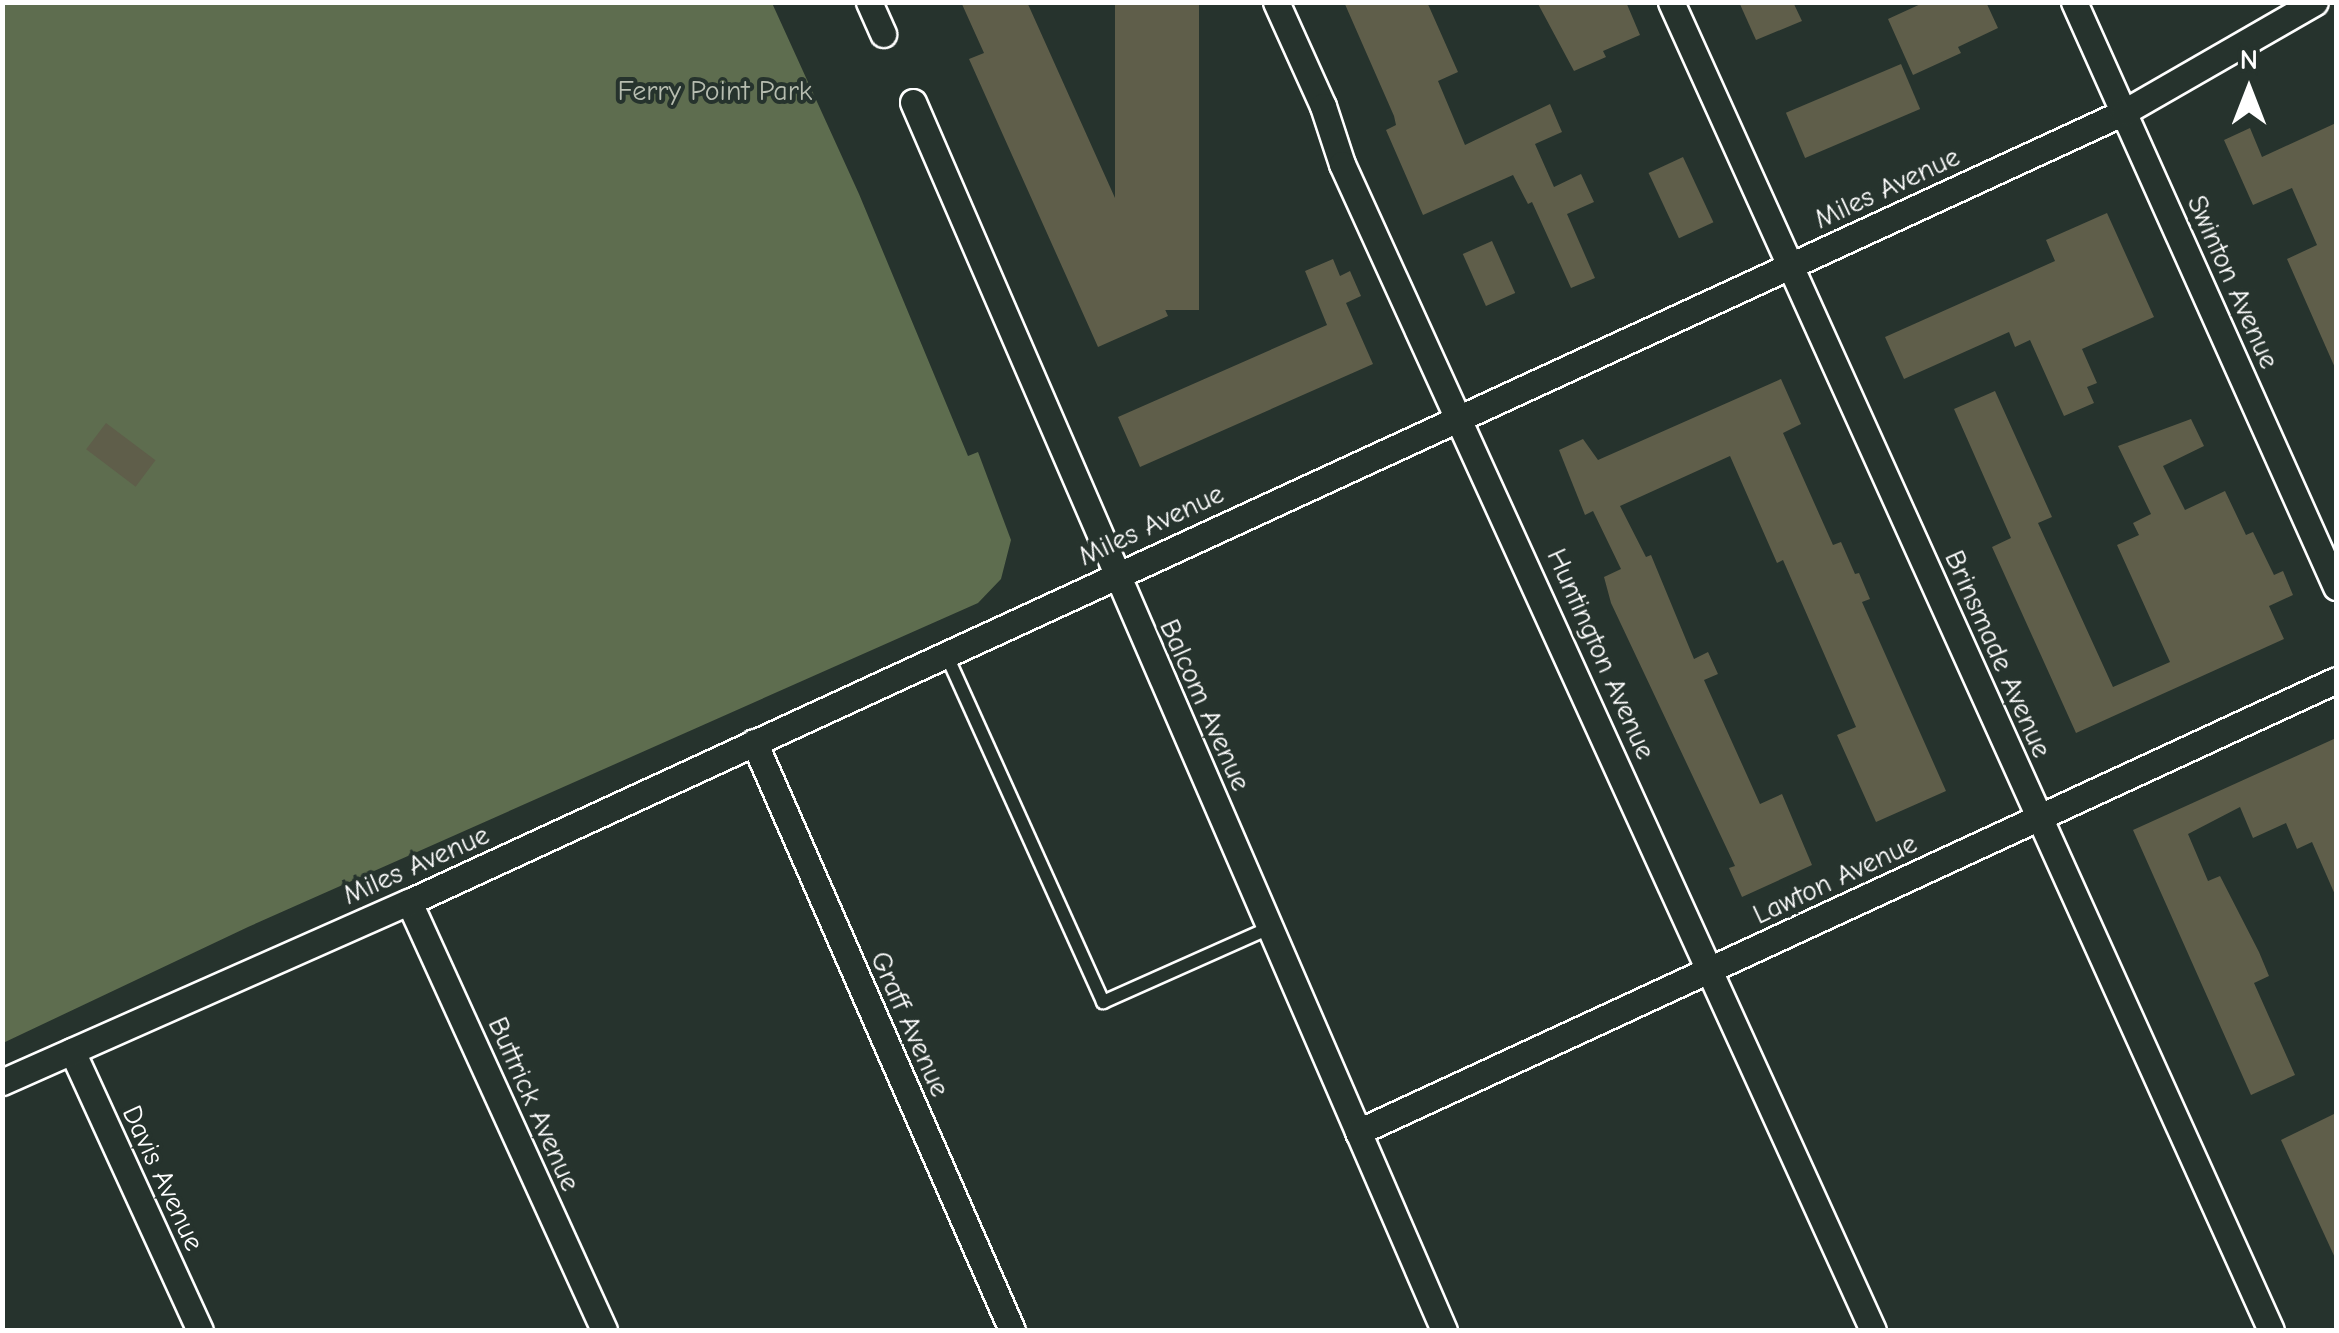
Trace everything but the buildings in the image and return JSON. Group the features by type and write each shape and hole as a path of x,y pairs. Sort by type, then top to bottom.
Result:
{"street":[{"path":"869,2 883,34"},
{"name":"Huntington Avenue","path":"1276,2 1323,106 1342,164 1873,1330"},
{"name":"Brinsmade Avenue","path":"1671,2 2271,1330"},
{"name":"Swinton Avenue","path":"2074,2 2336,587"},
{"name":"Miles Avenue","path":"2,1082 409,902 2124,112 2315,2"},
{"name":"Balcom Avenue","path":"913,102 1444,1330"},
{"name":"Lawton Avenue","path":"1358,1132 2336,680"},
{"name":"Graff Avenue","path":"754,742 1012,1330"},
{"name":"Buttrick Avenue","path":"409,902 604,1330"},
{"name":"Davis Avenue","path":"72,1051 200,1330"}],"lane":[{"path":"946,654 1102,1002 1269,928"}],"green space":[{"name":"Ferry Point Park","path":"2,3 772,3 859,194 968,456 978,452 1011,540 1001,579 978,603 248,927 3,1043"}]}
